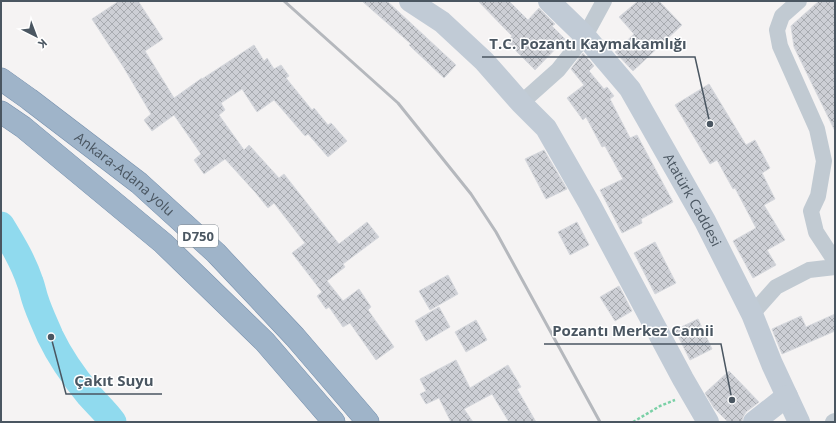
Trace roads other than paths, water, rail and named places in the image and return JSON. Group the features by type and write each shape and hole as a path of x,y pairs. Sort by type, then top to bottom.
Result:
{"highway":[{"name":"Ankara-Adana yolu","path":"1,79 139,183 216,252 295,336 368,422"},
{"name":"Ankara-Adana yolu","path":"1,112 23,127 163,243 264,342 334,422"}],"main road":[{"path":"410,1 442,22 484,61 521,103 546,128 589,203 683,379 708,422"},
{"name":"Atatürk Caddesi","path":"548,1 584,36 630,89 705,221 752,314 772,364 800,422"},
{"path":"754,422 787,396"}],"street":[{"path":"521,103 558,70 584,36 604,1"},
{"path":"799,1 782,16 777,30 780,46 817,129 824,161 818,196 810,211 816,232 835,261"},
{"path":"752,314 776,287 809,270 835,267"}],"waterway":[{"path":"1,225 24,267 40,313 58,352 83,388 113,422"}],"railway":[{"path":"284,1 398,103 471,194 496,232 600,422"}],"place":[{"name":"T.C. Pozantı Kaymakamlığı","path":"710,124"},
{"name":"Çakıt Suyu","path":"51,337"},
{"name":"Pozantı Merkez Camii","path":"732,400"}]}
